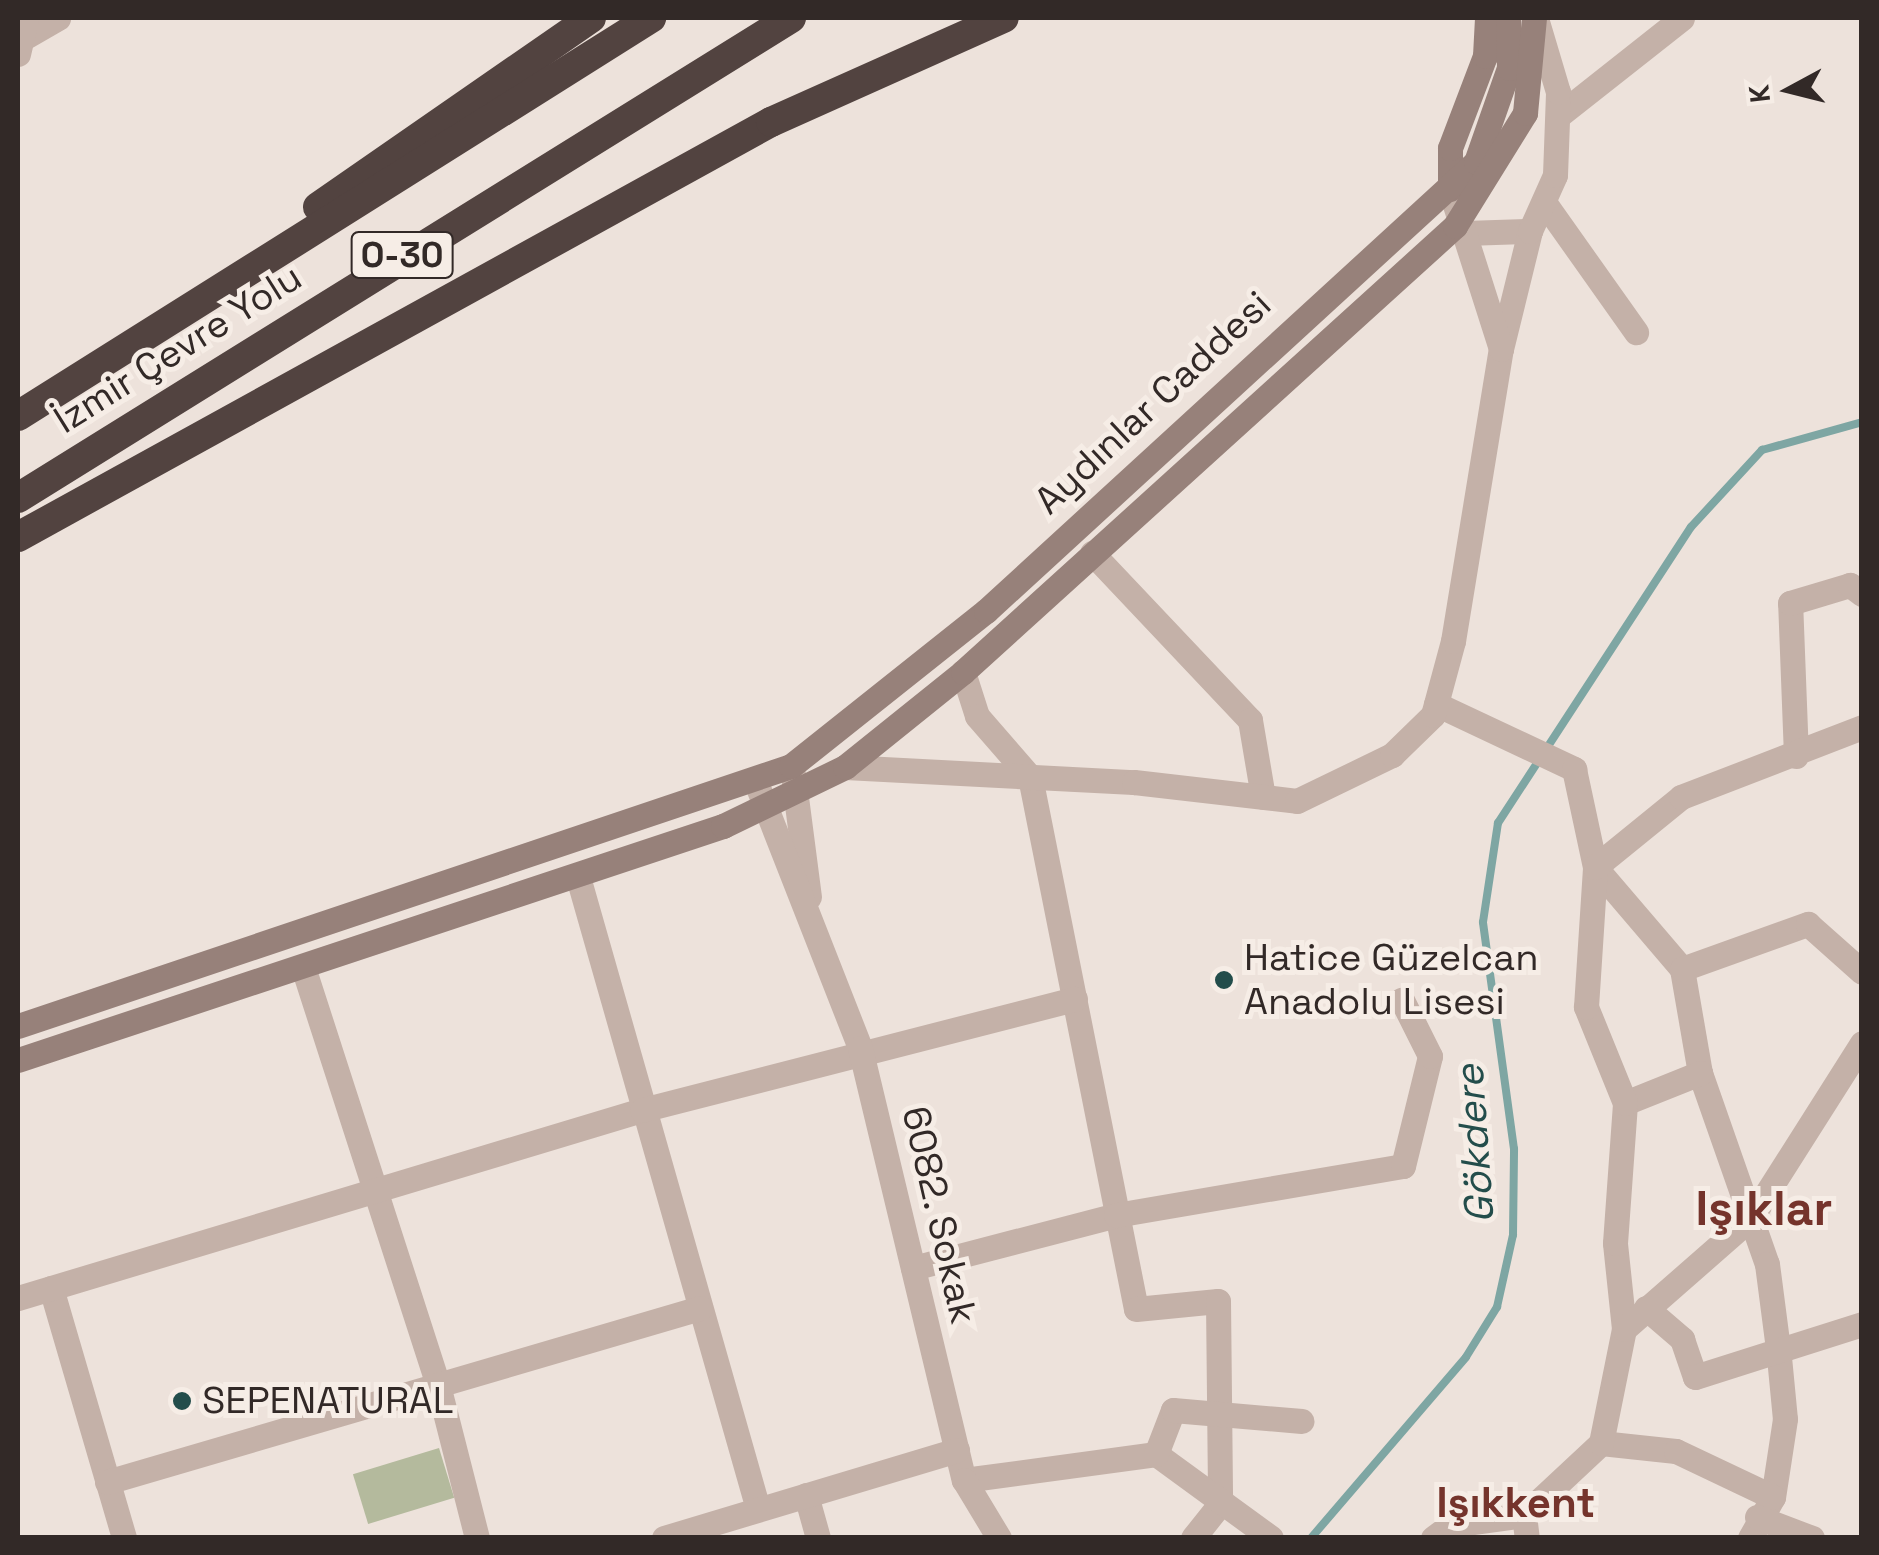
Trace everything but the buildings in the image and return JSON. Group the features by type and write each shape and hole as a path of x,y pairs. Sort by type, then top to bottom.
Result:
{"highway":[{"path":"247,272 330,197 591,18"},
{"name":"İzmir Çevre Yolu","path":"18,416 651,18"},
{"name":"İzmir Çevre Yolu","path":"18,498 791,18"},
{"path":"18,537 771,122 1004,18"}],"main road":[{"path":"1450,188 1450,148 1485,56 1487,18"},
{"name":"Aydınlar Caddesi","path":"18,1026 791,766 986,610 1476,162 1509,68 1508,18"},
{"name":"Aydınlar Caddesi","path":"18,1060 578,877 764,812 846,766 964,672 1092,553 1460,230 1525,113 1535,18"}],"street":[{"path":"22,44 58,18"},
{"path":"846,766 1030,776 1297,801 1351,780 1392,755 1436,704 1501,350 1530,231 1546,204 1558,116 1535,18"},
{"path":"1558,116 1682,18"},
{"path":"1450,188 1460,230 1501,350"},
{"path":"1546,204 1636,332"},
{"path":"1460,230 1530,231"},
{"path":"1092,553 1250,720 1263,797"},
{"path":"1796,756 1790,604 1850,585 1862,594"},
{"path":"964,672 977,716 1030,776 1136,1310 1218,1302 1226,1419 1220,1504 1193,1538"},
{"path":"1434,1538 1451,1525 1526,1526 1601,1443 1624,1329 1615,1243 1625,1103 1586,1006 1596,867 1574,769 1487,723 1436,704"},
{"path":"1596,867 1682,797 1796,756 1862,727"},
{"path":"791,766 810,907"},
{"path":"757,780 764,812 810,907"},
{"path":"1596,867 1682,970 1700,1072 1751,1218 1779,1357 1785,1419 1760,1517"},
{"path":"578,877 758,1509"},
{"name":"6082. Sokak","path":"810,907 860,1048 964,1480 999,1538"},
{"path":"1682,970 1808,924 1862,972"},
{"path":"304,968 368,1190 438,1385 477,1538"},
{"path":"18,1298 368,1190 860,1048 1075,999"},
{"path":"913,1268 1116,1215 1404,1166 1430,1056 1402,1000"},
{"path":"1624,1329 1751,1218 1862,1042"},
{"path":"1625,1103 1700,1072"},
{"path":"50,1288 124,1538"},
{"path":"108,1482 700,1308"},
{"path":"1646,1308 1682,1339 1695,1377 1779,1357 1862,1324"},
{"path":"1156,1454 1173,1410 1226,1419 1302,1421"},
{"path":"1601,1443 1676,1451 1760,1517 1812,1538"},
{"path":"664,1538 956,1450"},
{"path":"964,1480 1156,1454 1262,1532"},
{"path":"806,1494 818,1538"}],"green space":[{"path":"439,1448 454,1498 368,1524 353,1474"}],"waterway":[{"name":"Gökdere","path":"1311,1538 1466,1357 1497,1307 1513,1235 1514,1149 1483,922 1498,823 1691,527 1762,450 1862,422"}],"place":[{"name":"Hatice Güzelcan Anadolu Lisesi","path":"1224,980"},
{"name":"SEPENATURAL","path":"182,1401"}],"district":[{"name":"Işıklar","path":"1764,1209"},
{"name":"Işıkkent","path":"1516,1503"}]}
